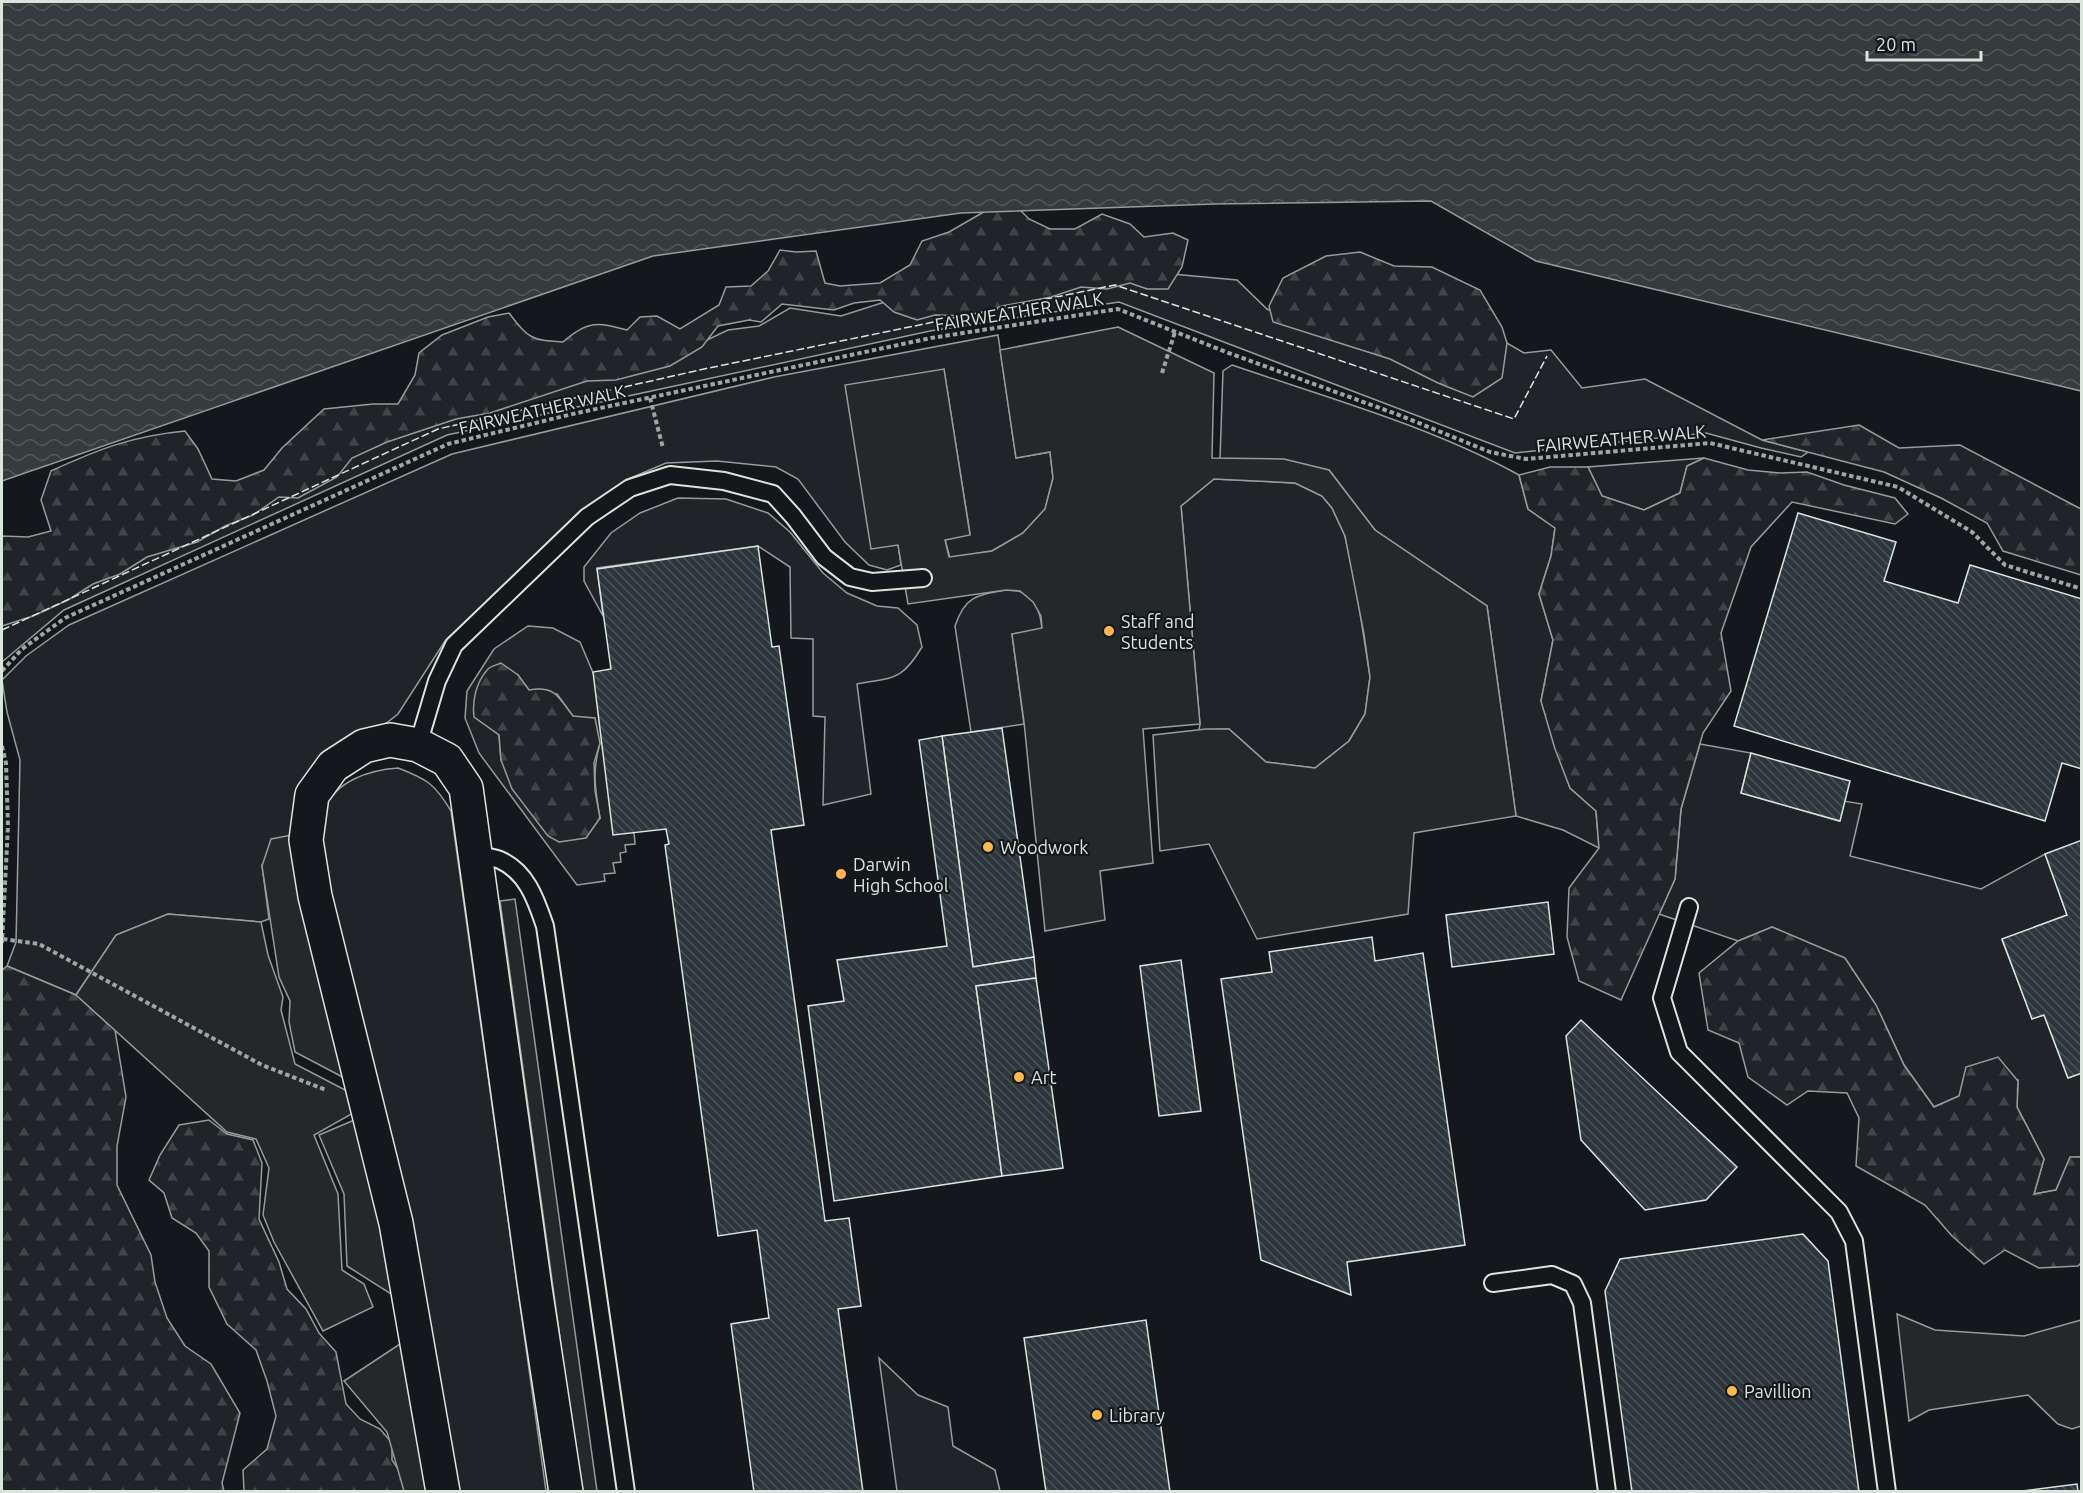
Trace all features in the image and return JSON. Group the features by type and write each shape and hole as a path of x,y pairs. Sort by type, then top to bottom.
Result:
{"street":[{"path":"443,1491 396,1223 315,896 306,840 312,795 333,766 363,747 390,740 418,745 447,760 466,788 566,1491"}],"lane":[{"path":"418,745 437,681 454,645 587,517 630,488 670,475 724,482 773,494 824,556 850,577 873,582 923,578"},
{"path":"477,855 500,860 516,870 528,884 545,926 626,1491"},
{"path":"1689,907 1662,999 1679,1052 1839,1212 1854,1241 1887,1491"},
{"path":"1493,1283 1552,1275 1573,1284 1582,1303 1607,1491"}],"path":[{"name":"FAIRWEATHER WALK","path":"2,671 22,649 65,618 448,444 577,413 932,338 1118,309 1400,415 1490,452 1526,459 1710,443 1898,486 1972,532 2005,565 2082,589"},
{"path":"1162,373 1175,332"},
{"path":"650,398 670,475"},
{"path":"2,746 6,762 8,826 2,941 39,944 262,1065 366,1104"}],"green space":[{"path":"1008,198 1029,219 1050,229 1075,229 1102,214 1130,224 1144,237 1173,233 1188,240 1182,267 1168,289 1147,289 1130,283 1107,289 1081,287 1051,297 1002,306 976,316 935,315 917,320 894,312 880,300 854,303 834,310 782,304 761,322 749,320 718,326 702,347 670,366 616,380 587,381 490,413 456,419 387,442 352,458 337,477 298,498 279,497 253,515 225,526 197,542 147,557 120,574 93,584 68,600 33,616 2,626 2,536 28,537 51,531 41,500 51,471 85,456 148,436 185,431 198,449 212,479 236,481 264,470 282,448 324,409 398,404 415,375 419,353 442,335 488,317 509,313 526,333 537,339 563,342 587,326 601,324 627,330 640,317 657,316 680,329 719,305 726,287 751,286 768,271 780,250 816,251 825,283 840,286 880,283 910,265 922,241 949,232"},
{"path":"1360,252 1394,266 1432,267 1480,290 1502,327 1507,343 1502,378 1473,397 1438,383 1390,359 1273,322 1269,306 1283,278 1326,256"},
{"path":"1172,274 1237,280 1267,309 1323,334 1433,372 1507,343 1524,353 1551,350 1582,388 1645,379 1762,440 1808,452 1801,457 1706,433 1515,453 1119,302 930,331 447,435 64,610 2,662 2,580 249,488 320,446 686,350 728,330 759,326 790,308 841,316 919,291"},
{"path":"998,335 1016,458 1050,452 1053,478 1045,509 1023,533 992,551 950,558 945,540 970,534 944,370 871,548 898,544 901,565 887,570 869,565 845,542 798,479 776,467 717,461 666,463 626,480 588,509 445,641 398,714 384,725 294,835 262,865 269,919 261,922 168,914 116,935 76,995 7,966 16,942 20,760 7,712 2,680 26,656 69,625 452,454 774,377"},
{"path":"1232,365 1414,427 1519,475 1528,509 1555,528 1551,556 1539,594 1553,640 1541,701 1570,788 1596,811 1599,848 1563,830 1516,816 1487,606 1375,530 1329,470 1220,459 1223,371"},
{"path":"1859,425 1899,448 1960,445 2081,509 2081,575 2003,551 1987,523 1941,498 1884,472 1762,440"},
{"path":"1704,458 1687,466 1680,493 1644,510 1602,496 1588,467"},
{"path":"1704,458 1748,470 1781,473 1807,472 1844,485 1895,498 1908,514 1895,524 1792,502 1751,547 1721,633 1731,691 1703,733 1681,809 1675,879 1621,1000 1579,981 1567,937 1569,888 1599,848 1596,811 1570,788 1555,749 1541,701 1553,640 1539,594 1551,556 1555,528 1528,509 1519,475 1550,467 1588,467 1602,496 1644,510 1680,493 1687,466"},
{"path":"1214,479 1295,483 1322,496 1332,508 1345,536 1355,581 1370,677 1365,714 1349,741 1315,768 1266,762 1229,729 1199,730 1181,506"},
{"path":"678,498 726,499 768,513 790,532 823,573 847,593 877,606 898,608 917,625 922,647 908,667 895,676 857,684 871,794 823,805 825,717 813,716 813,639 791,638 790,567 758,546 597,568 603,616 584,581 584,567 611,533 640,513"},
{"path":"1006,590 1019,591 1030,598 1039,613 1042,630 1012,634 1024,724 971,732 955,626 963,608 973,599"},
{"path":"528,626 553,628 580,642 594,675 634,832 635,844 625,845 626,852 620,853 621,862 613,863 615,873 604,874 605,881 577,885 479,753 465,718 467,691 494,649","holes":["518,675 529,690 557,694 573,716 600,743 595,780 600,818 501,760 499,735"]},
{"path":"501,663 518,675 529,690 545,689 555,694 573,716 595,718 600,743 594,763 595,791 600,818 586,838 559,842 548,836 512,789 501,760 499,735 474,717 474,698 480,680 489,668"},
{"path":"1700,744 1751,753 1741,793 1839,821 1844,801 1862,804 1850,856 1981,889 2045,854 2067,915 2002,940 2032,1018 2044,1015 2068,1078 2081,1073 2081,1157 2070,1158 2056,1190 2034,1194 2044,1159 2017,1107 2018,1080 1959,1096 1934,1107 1904,1065 1876,1005 1845,958 1772,927 1738,941 1659,914 1675,879 1681,809"},
{"path":"398,768 435,788 451,811 546,1491 459,1491 412,1225 319,844 322,815 328,801 336,792 354,779 376,771"},
{"path":"1772,927 1845,958 1876,1005 1904,1065 1934,1107 1959,1096 1966,1067 1998,1057 2018,1081 2017,1107 2044,1159 2034,1194 2056,1190 2070,1157 2081,1157 2082,1262 2078,1266 2039,1268 2005,1250 1984,1264 1952,1236 1925,1205 1856,1166 1859,1118 1847,1093 1808,1091 1787,1105 1748,1077 1739,1043 1708,1030 1699,973 1738,941"},
{"path":"7,966 76,995 115,1030 126,1097 117,1146 117,1185 151,1255 155,1282 167,1318 185,1346 211,1364 240,1413 222,1483 224,1491 2,1492 2,970"},
{"path":"209,1120 227,1134 253,1140 262,1163 259,1219 279,1262 287,1289 306,1309 319,1333 336,1352 346,1404 360,1419 380,1429 392,1443 392,1460 402,1475 405,1491 244,1491 243,1470 267,1449 276,1416 267,1381 256,1350 227,1324 209,1287 209,1251 196,1233 172,1218 164,1193 149,1180 160,1155 179,1125"},
{"path":"879,1358 918,1395 948,1407 953,1446 995,1470 1000,1491 897,1491"}],"shaded area":[{"path":"1118,327 1214,373 1212,458 1284,459 1329,470 1375,530 1487,606 1516,816 1414,833 1408,914 1257,939 1209,844 1160,851 1153,735 1206,729 1229,729 1266,762 1315,768 1349,741 1365,714 1370,677 1364,634 1345,536 1332,508 1322,496 1295,483 1214,479 1181,506 1200,724 1143,729 1153,863 1100,871 1105,920 1045,931 1024,722 1012,634 1042,628 1041,616 1033,602 1020,591 1006,590 908,604 898,545 871,549 845,385 944,369 970,535 945,540 949,557 992,551 1023,533 1045,509 1053,478 1050,452 1016,458 1000,350"},
{"path":"297,834 352,1082 295,1052 289,1022 290,1001 279,977 262,866 271,839"},
{"path":"515,899 597,1491 581,1491 500,901"},
{"path":"168,914 261,922 268,955 283,997 281,1010 295,1064 349,1092 355,1112 314,1135 338,1194 342,1270 364,1284 373,1307 323,1331 274,1242 263,1215 269,1168 256,1139 227,1132 76,995 116,935"},
{"path":"359,1118 402,1301 347,1266 344,1194 319,1135"},
{"path":"1897,1314 1935,1330 2024,1336 2081,1320 2081,1426 2072,1429 2058,1424 2028,1395 1929,1410 1909,1421"},
{"path":"409,1338 433,1491 404,1491 387,1432 344,1381"}],"water":[{"path":"2,2 2081,2 2081,391 1536,261 1431,201 1214,204 961,213 653,256 2,481"}],"building":[{"path":"1798,513 1896,542 1884,581 1958,603 1970,565 2082,599 2082,769 2062,763 2045,821 1734,726"},
{"path":"758,546 772,647 779,646 804,825 771,830 825,1221 849,1218 861,1306 838,1309 863,1492 754,1492 731,1324 769,1318 757,1230 718,1236 665,845 669,844 666,829 613,835 593,672 611,669 597,569"},
{"name":"Woodwork","path":"1002,728 1034,957 973,967 942,736"},
{"path":"942,736 973,967 1034,957 1036,978 976,986 1002,1176 834,1201 808,1006 844,1001 837,960 947,946 919,740"},
{"path":"1751,753 1850,781 1840,821 1741,793"},
{"path":"2082,840 2082,1073 2068,1078 2044,1015 2032,1019 2002,939 2067,915 2045,854"},
{"path":"1548,902 1554,954 1452,967 1446,915"},
{"path":"1372,937 1375,961 1423,953 1465,1245 1347,1262 1351,1295 1261,1260 1221,979 1272,972 1269,952"},
{"path":"1181,960 1201,1111 1159,1116 1140,966"},
{"name":"Art","path":"1036,978 1063,1168 1002,1176 976,986"},
{"path":"1581,1020 1737,1167 1706,1200 1645,1210 1581,1140 1566,1036"},
{"name":"Pavillion","path":"1803,1234 1828,1261 1859,1492 1632,1492 1605,1291 1620,1259"},
{"name":"Library","path":"1146,1320 1170,1492 1046,1492 1024,1338"},
{"path":"2077,1484 2078,1492 2014,1492"}],"fence":[{"path":"2,630 438,429 704,369 1115,285 1514,419 1547,356"}],"place":[{"name":"Staff and Students","path":"1109,631"},
{"name":"Woodwork","path":"988,847"},
{"name":"Darwin High School","path":"841,874"},
{"name":"Art","path":"1019,1077"},
{"name":"Pavillion","path":"1732,1391"},
{"name":"Library","path":"1097,1415"}]}
